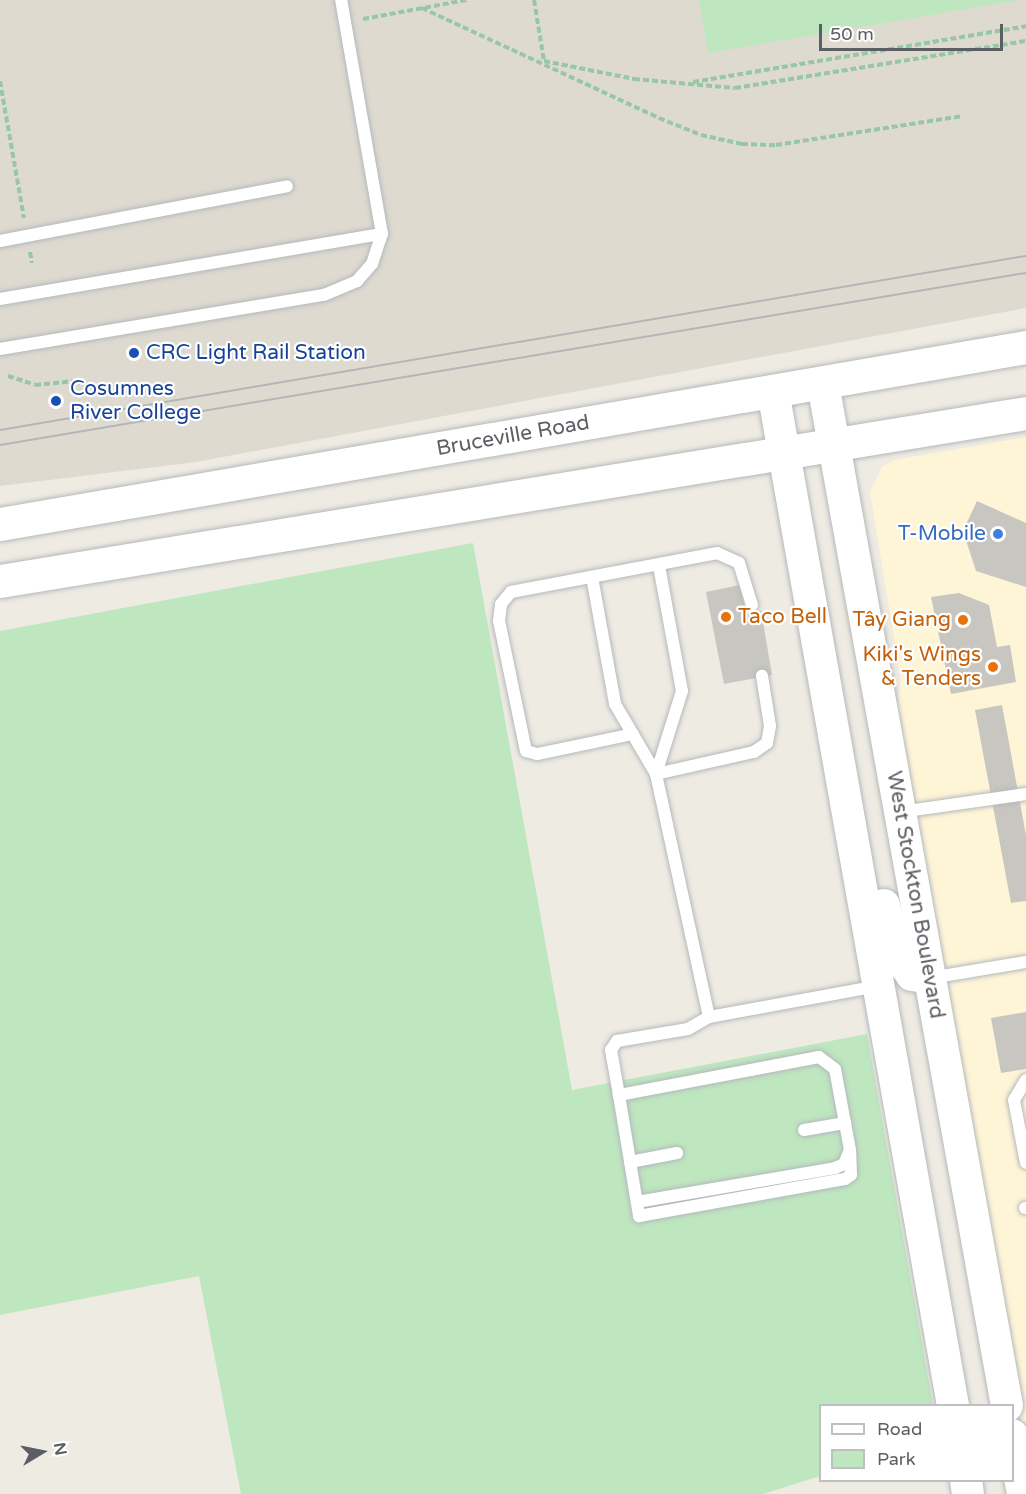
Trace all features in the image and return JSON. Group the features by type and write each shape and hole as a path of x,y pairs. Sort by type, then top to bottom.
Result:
{"main road":[{"name":"Bruceville Road","path":"0,524 824,384 1026,347"},
{"path":"0,581 1026,413"}],"street":[{"name":"West Stockton Boulevard","path":"824,384 1007,1404"},
{"path":"773,391 953,1404"},
{"path":"831,714 862,783 896,953 912,975 930,978"},
{"path":"1014,1446 1024,1494"}],"lane":[{"path":"0,349 324,296 357,281 372,264 382,234 341,0"},
{"path":"0,241 287,186"},
{"path":"0,299 382,234"},
{"path":"633,734 537,754 526,751 521,741 501,604 526,587 730,555 739,564 752,605"},
{"path":"656,774 682,691 659,566"},
{"path":"592,577 615,704 656,774 709,1017"},
{"path":"656,774 754,752 767,743 770,726 762,676"},
{"path":"900,812 1026,794"},
{"path":"930,978 1026,962"},
{"path":"619,1095 819,1057 835,1069 850,1150 851,1175 845,1179 639,1215 611,1050 617,1041 688,1029 709,1017 879,986"},
{"path":"1026,1080 1014,1100 1026,1163"},
{"path":"804,1130 845,1123"},
{"path":"637,1202 835,1168 844,1164 850,1150"},
{"path":"630,1162 676,1153"}],"path":[{"path":"345,22 467,0"},
{"path":"534,0 544,61"},
{"path":"422,8 544,61 701,135 742,144 776,145 963,116"},
{"path":"683,84 1026,26"},
{"path":"544,61 683,84 735,88 1026,41"},
{"path":"0,81 24,221"},
{"path":"30,251 32,263"},
{"path":"8,376 34,385 75,381 92,387"}],"shaded area":[{"name":"Cosumnes River College","path":"0,0 1026,0 1026,308 196,462 0,486"},
{"path":"1026,437 1026,1450 894,729 901,680 870,492 882,467 894,460"}],"green space":[{"path":"699,0 1020,0 708,53"},
{"path":"473,543 572,1090 867,1034 933,1404 819,1404 819,1476 763,1494 241,1494 199,1276 0,1315 0,631"}],"building":[{"path":"977,501 1026,523 1026,587 976,571 963,531"},
{"path":"740,585 746,613 761,610 772,675 724,684 706,592"},
{"path":"959,593 989,605 997,647 1010,645 1016,682 951,694 931,597"},
{"path":"1002,705 1026,835 1026,901 1011,903 975,710"},
{"path":"1026,1012 1026,1069 1001,1073 991,1018"}],"tram line":[{"path":"0,430 1026,256"},
{"path":"0,445 1026,273"}],"place":[{"name":"CRC Light Rail Station","path":"134,353"},
{"name":"Cosumnes River College","path":"56,401"},
{"name":"T-Mobile","path":"998,534"},
{"name":"Taco Bell","path":"726,617"},
{"name":"Tây Giang","path":"963,620"},
{"name":"Kiki's Wings & Tenders","path":"993,667"}]}
